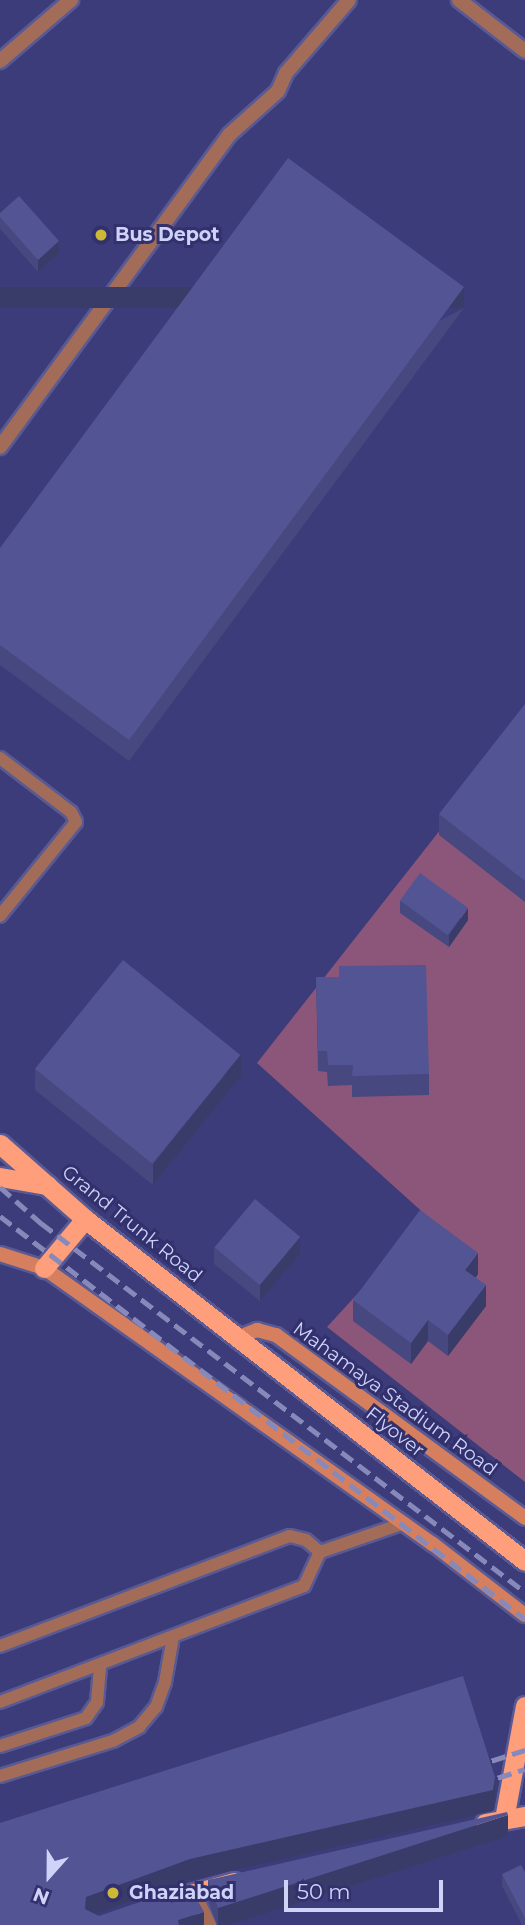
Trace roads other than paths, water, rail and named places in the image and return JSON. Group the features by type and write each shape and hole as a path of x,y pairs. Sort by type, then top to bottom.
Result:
{"highway":[{"name":"Grand Trunk Road","path":"0,1144 85,1219 237,1338"},
{"path":"0,1177 48,1185"},
{"path":"44,1268 85,1219"},
{"name":"Flyover","path":"237,1338 525,1561"},
{"path":"504,1819 525,1706"},
{"path":"464,1828 525,1816"},
{"path":"144,1908 193,1892 260,1876"}],"main road":[{"path":"0,1254 44,1268 404,1523 525,1615"},
{"name":"Mahamaya Stadium Road","path":"237,1338 257,1330 276,1335 525,1518"}],"street":[{"path":"0,61 71,0"},
{"path":"0,447 229,135 278,91 286,73 349,0"},
{"path":"459,0 525,51"},
{"path":"193,1892 209,1925"}],"lane":[{"path":"0,758 71,812 76,822 0,916"},
{"path":"0,1702 304,1586 320,1552 404,1523"},
{"path":"0,1646 290,1536 306,1540 320,1552"},
{"path":"0,1776 113,1741 139,1727 156,1707 165,1682 173,1637"},
{"path":"0,1746 86,1718 97,1702 100,1666"}],"railway":[{"path":"0,1187 41,1223 525,1592"},
{"path":"0,1216 525,1619"},
{"path":"472,1767 525,1750"},
{"path":"478,1784 525,1769"}],"place":[{"name":"Bus Depot","path":"101,235"},
{"name":"Ghaziabad","path":"113,1893"}]}
